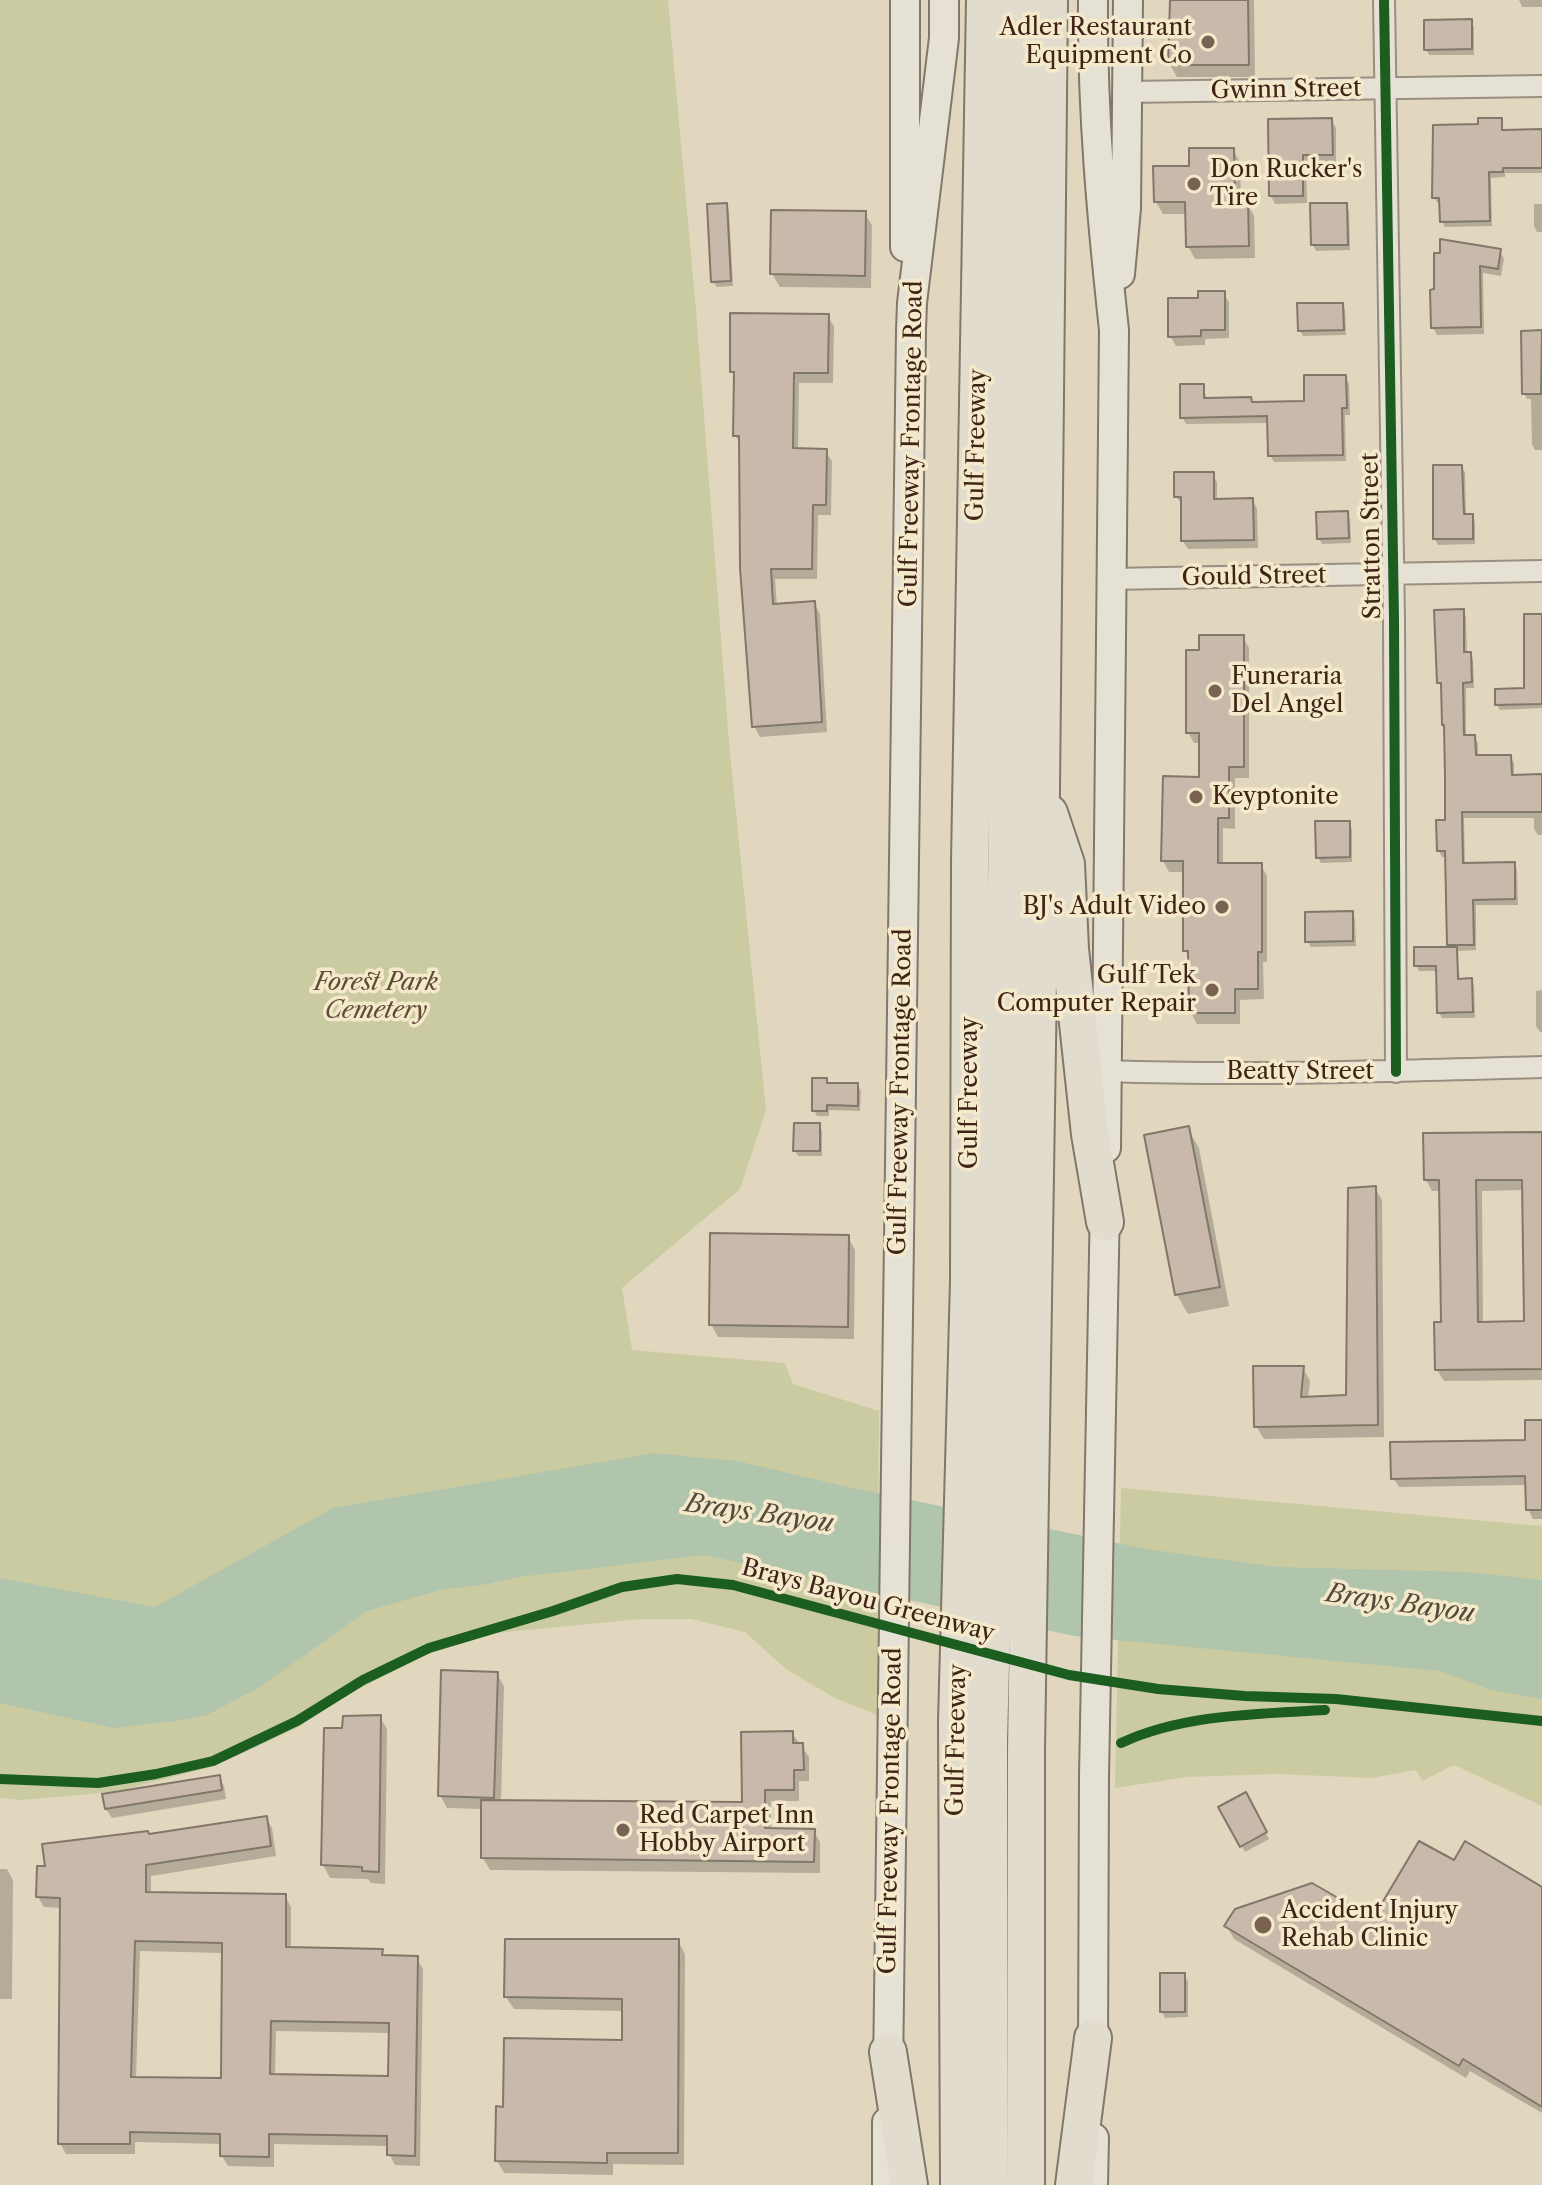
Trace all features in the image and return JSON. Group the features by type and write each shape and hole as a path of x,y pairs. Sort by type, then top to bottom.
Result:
{"highway":[{"name":"Gulf Freeway","path":"959,2185 957,1721 1001,1286 1041,789 1015,121 985,0"},
{"name":"Gulf Freeway","path":"990,2185 989,1740 1001,1286 1017,0"},
{"name":"Gulf Freeway","path":"1015,121 1049,0"},
{"path":"1041,789 1066,864 1070,949 1090,1134 1105,1222"},
{"name":"Gulf Freeway","path":"1001,1286 1026,1750 1026,2185"},
{"path":"1074,2185 1093,2038"},
{"path":"888,2052 909,2185"}],"main road":[{"path":"905,0 904,235 912,303"},
{"name":"Gulf Freeway Frontage Road","path":"887,2185 912,303 944,38 944,0"},
{"path":"1093,0 1092,77 1114,330"},
{"path":"1093,2185 1094,1776 1105,1222 1110,579 1114,330 1126,208 1128,0"}],"street":[{"name":"Stratton Street","path":"1384,0 1396,1072"},
{"name":"Gwinn Street","path":"1127,92 1542,86"},
{"name":"Gould Street","path":"1110,579 1542,571"},
{"name":"Beatty Street","path":"1106,1071 1396,1072 1542,1067"}],"green space":[{"name":"Forest Park Cemetery","path":"0,0 668,0 696,310 729,743 766,1110 740,1189 622,1288 632,1350 785,1363 793,1384 879,1411 877,1715 835,1698 787,1670 745,1632 691,1619 641,1619 496,1633 425,1655 345,1696 299,1727 212,1767 114,1792 21,1800 0,1798"},
{"path":"1121,1488 1542,1526 1542,1806 1454,1765 1422,1781 1416,1770 1371,1778 1277,1774 1187,1777 1115,1788"}],"water":[{"name":"Brays Bayou","path":"654,1453 737,1461 1146,1549 1278,1567 1468,1572 1542,1580 1542,1699 1491,1690 1440,1671 1074,1636 704,1555 519,1577 440,1590 367,1611 260,1687 207,1715 113,1728 0,1703 0,1578 155,1607 333,1508"}],"building":[{"name":"Adler Restaurant Equipment Co","path":"1170,0 1248,0 1249,65 1168,65"},
{"path":"1472,19 1472,49 1424,50 1424,20"},
{"path":"1332,118 1333,155 1303,155 1303,196 1269,196 1268,119"},
{"path":"1478,118 1502,118 1502,130 1542,129 1542,168 1503,168 1503,172 1489,172 1490,221 1440,222 1439,198 1432,198 1433,125 1478,124"},
{"name":"Don Rucker's Tire","path":"1189,148 1234,148 1235,202 1248,201 1249,246 1186,247 1185,202 1154,202 1153,166 1189,166"},
{"path":"727,203 731,281 711,282 707,204"},
{"path":"1310,203 1347,203 1348,245 1311,245"},
{"path":"771,210 866,211 865,276 770,274"},
{"path":"1440,239 1501,249 1498,269 1480,266 1481,327 1431,328 1430,290 1434,289 1434,253 1440,253"},
{"path":"1198,291 1225,291 1225,330 1201,330 1201,336 1168,337 1168,298 1198,298"},
{"path":"1297,303 1343,303 1344,330 1298,331"},
{"path":"730,313 829,314 828,373 794,373 793,448 827,449 826,505 813,505 812,569 771,569 773,604 815,601 822,722 752,727 740,568 739,436 733,436 734,372 730,372"},
{"path":"1542,330 1541,394 1522,394 1521,331"},
{"path":"1304,375 1346,375 1347,408 1342,408 1343,455 1268,456 1267,416 1180,418 1180,384 1204,384 1204,398 1251,397 1252,402 1304,401"},
{"path":"1433,465 1462,465 1464,514 1473,514 1473,539 1433,539"},
{"path":"1174,472 1214,472 1214,499 1253,498 1254,540 1181,541 1181,497 1174,497"},
{"path":"1348,511 1349,538 1317,539 1316,512"},
{"path":"1464,609 1464,652 1471,652 1472,682 1463,683 1464,735 1475,735 1476,755 1511,755 1512,775 1542,774 1542,812 1462,812 1463,863 1515,862 1515,899 1473,900 1474,945 1447,945 1445,851 1437,851 1436,820 1445,820 1445,777 1444,725 1441,683 1437,683 1434,610"},
{"path":"1524,614 1542,614 1542,704 1495,705 1495,689 1524,688"},
{"path":"1199,635 1244,635 1244,767 1229,767 1229,818 1218,818 1218,863 1262,863 1262,952 1258,952 1258,989 1235,989 1235,1013 1189,1013 1188,951 1183,951 1183,861 1161,861 1163,776 1199,777 1199,733 1186,733 1186,650 1199,650"},
{"path":"1315,821 1350,821 1350,857 1316,858"},
{"path":"1353,911 1353,941 1305,942 1305,912"},
{"path":"1414,947 1457,947 1458,979 1472,978 1473,1012 1437,1013 1436,966 1414,966"},
{"path":"812,1078 827,1078 827,1083 858,1083 858,1106 827,1105 827,1111 812,1111"},
{"path":"794,1123 820,1123 820,1151 793,1151"},
{"path":"1189,1126 1220,1287 1175,1295 1144,1135"},
{"path":"1542,1132 1542,1369 1435,1370 1434,1322 1441,1322 1439,1180 1424,1180 1423,1133","holes":["1476,1180 1522,1180 1524,1321 1478,1322"]},
{"path":"1376,1186 1378,1425 1254,1427 1253,1366 1304,1366 1301,1397 1346,1395 1348,1188"},
{"path":"710,1233 849,1235 848,1327 709,1325"},
{"path":"1525,1420 1542,1420 1542,1510 1526,1510 1525,1476 1391,1479 1390,1442 1525,1440"},
{"path":"441,1670 498,1672 494,1798 438,1796"},
{"path":"381,1715 379,1872 362,1871 362,1867 321,1865 324,1728 342,1728 343,1716"},
{"name":"Red Carpet Inn Hobby Airport","path":"793,1731 793,1743 803,1743 804,1770 794,1770 794,1790 765,1790 765,1828 815,1829 814,1862 481,1858 481,1800 742,1802 741,1732"},
{"path":"220,1775 222,1790 105,1809 102,1794"},
{"path":"1246,1792 1267,1832 1240,1847 1218,1807"},
{"path":"267,1816 271,1846 146,1865 146,1892 286,1894 286,1947 383,1949 382,1955 418,1956 415,2156 387,2155 387,2136 269,2134 269,2157 220,2156 220,2134 130,2132 130,2144 58,2144 60,1898 36,1897 37,1866 45,1866 42,1844 148,1831 149,1834","holes":["135,1941 222,1943 221,2078 131,2077","271,2021 389,2023 388,2076 270,2074"]},
{"path":"1419,1841 1454,1860 1465,1841 1542,1887 1542,2107 1463,2059 1459,2066 1224,1926 1235,1909 1312,1883 1373,1918"},
{"path":"505,1939 679,1939 678,2153 607,2153 607,2163 495,2161 496,2106 503,2107 504,2038 622,2040 622,1999 504,1997"},
{"path":"1160,1973 1185,1973 1185,2012 1160,2012"}],"cycle path":[{"path":"1384,0 1394,619 1396,1072"},
{"name":"Brays Bayou Greenway","path":"0,1779 98,1783 213,1761 297,1721 363,1680 429,1648 622,1587 677,1579 733,1585 1069,1675 1158,1689 1336,1699 1542,1721"},
{"path":"1121,1743 1145,1733 1195,1721 1325,1710"}],"place":[{"name":"Adler Restaurant Equipment Co","path":"1208,42"},
{"name":"Don Rucker's Tire","path":"1194,184"},
{"name":"Funeraria Del Angel","path":"1215,691"},
{"name":"Keyptonite","path":"1196,797"},
{"name":"BJ's Adult Video","path":"1222,907"},
{"name":"Gulf Tek Computer Repair","path":"1212,990"},
{"name":"Red Carpet Inn Hobby Airport","path":"623,1830"},
{"name":"Accident Injury Rehab Clinic","path":"1263,1925"}]}
